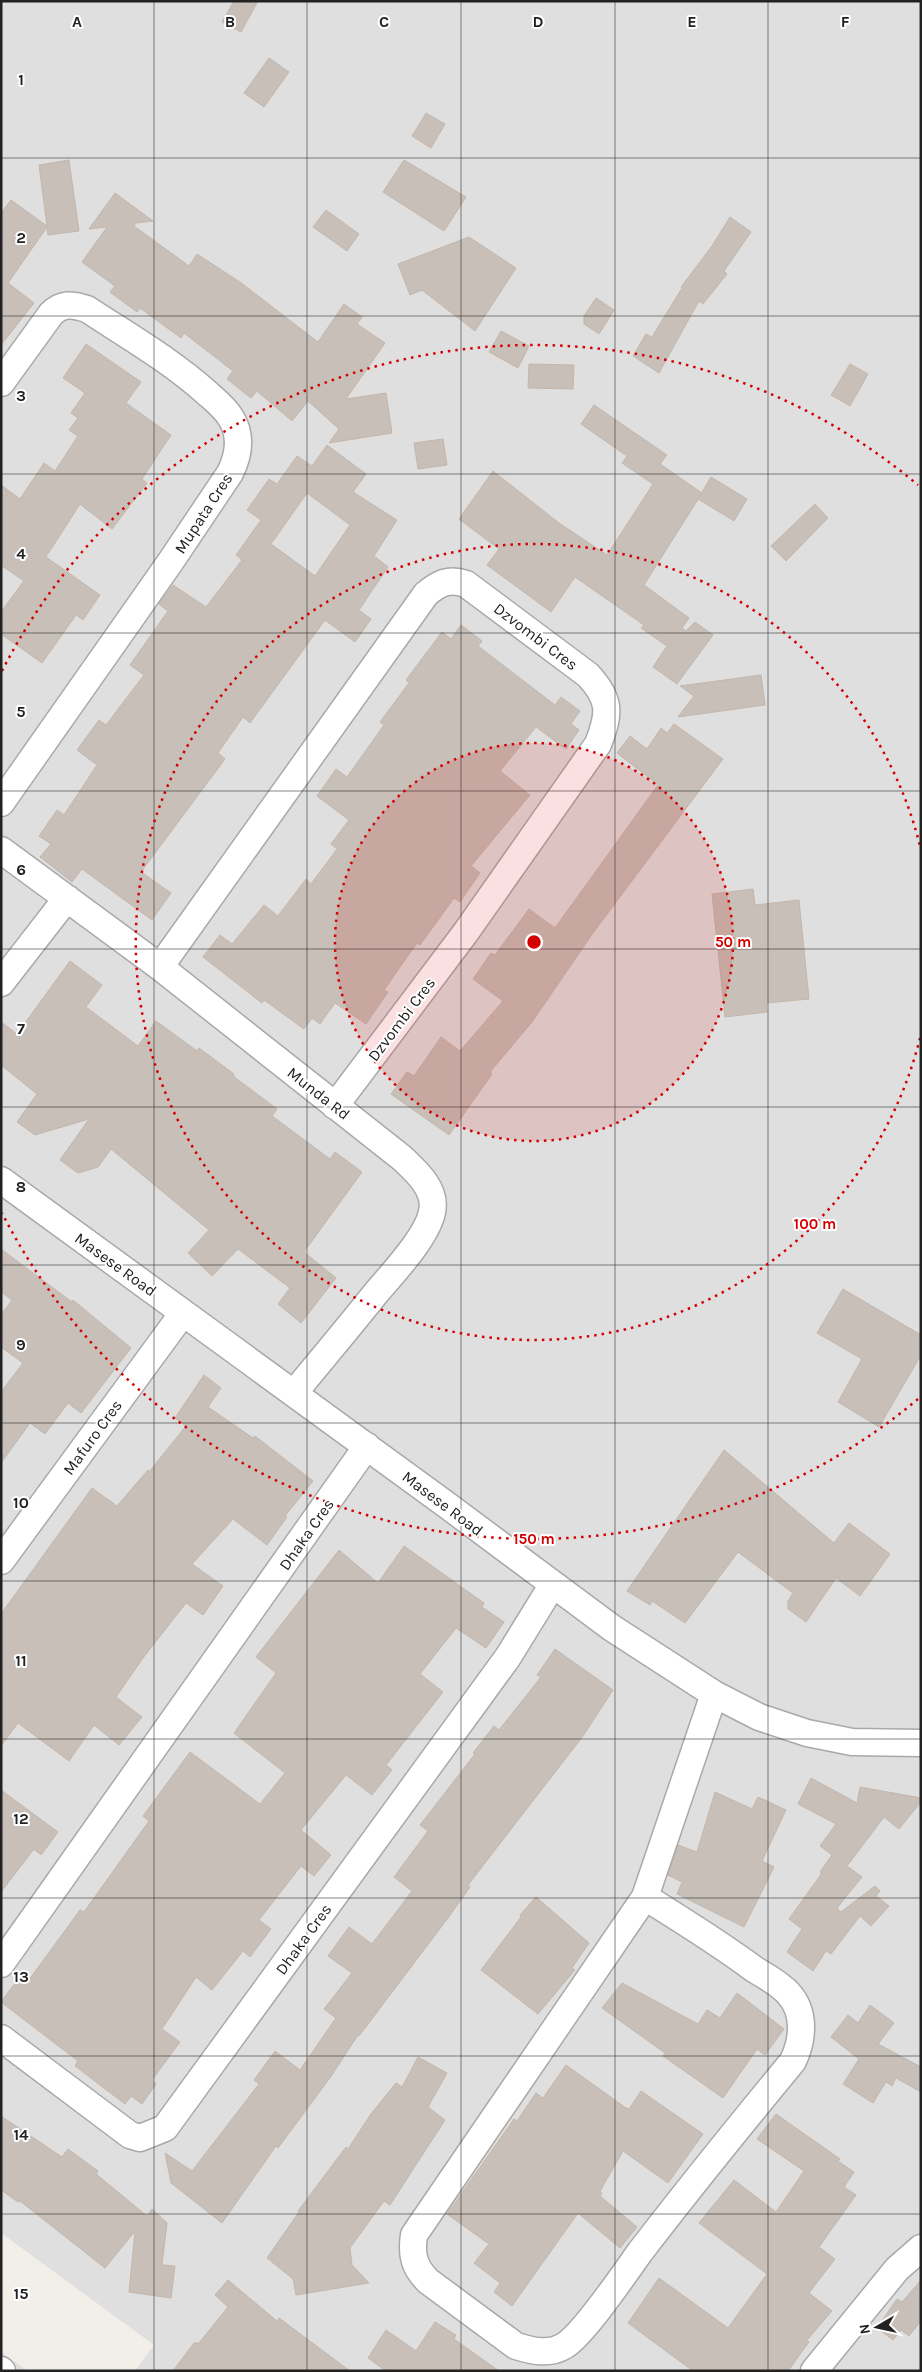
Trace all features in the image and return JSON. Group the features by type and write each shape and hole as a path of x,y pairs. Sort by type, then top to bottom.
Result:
{"street":[{"name":"Mupata Cres","path":"1,383 56,308 66,304 76,305 87,309 184,372 231,417 237,433 238,447 236,460 230,473 171,561 1,803"},
{"name":"Dzvombi Cres","path":"160,967 357,688 426,594 435,586 451,581 466,584 588,675 601,690 607,708 605,727 598,744 466,932 335,1106"},
{"name":"Munda Rd","path":"1,850 160,967 418,1172 427,1186 433,1211 428,1223 408,1255 294,1393"},
{"path":"1,983 67,898"},
{"name":"Masese Road","path":"1,1180 367,1446 612,1628 714,1694 759,1717 807,1733 852,1742 921,1743"},
{"name":"Mafuro Cres","path":"1,1561 183,1313"},
{"name":"Dhaka Cres","path":"1,1964 367,1446"},
{"name":"Dhaka Cres","path":"1,2038 130,2136 140,2138 165,2128 508,1657 553,1584"},
{"path":"645,1897 724,1947 789,1993 798,2010 801,2029 800,2046 793,2061 681,2199 585,2324 565,2346 551,2352 533,2351 516,2346 428,2281 418,2271 412,2252 414,2235 645,1897 714,1694"},
{"path":"814,2371 897,2269 921,2248"}],"shaded area":[{"path":"1,1 919,1 921,2371 135,2371 154,2345 1,2233"},
{"path":"1,2352 28,2371 1,2371"}],"building":[{"path":"234,1 258,1 241,32 222,22"},
{"path":"269,58 289,72 264,107 244,93"},
{"path":"426,113 445,124 431,148 412,136"},
{"path":"69,160 79,231 48,235 47,227 8,283 34,303 1,345 1,213 11,200 47,226 39,165"},
{"path":"404,160 466,197 444,231 383,192"},
{"path":"115,193 153,221 136,223 134,226 189,266 197,254 240,282 318,342 344,304 362,317 357,324 385,343 346,399 386,393 392,433 329,443 339,429 308,401 292,421 257,391 251,398 227,379 233,371 184,333 181,338 140,308 137,312 110,292 115,286 82,262 107,227 89,229"},
{"path":"326,210 359,234 347,251 313,227"},
{"path":"730,217 751,232 724,271 727,274 703,304 699,301 659,373 633,356 646,334 652,337 681,287 712,246"},
{"path":"469,237 516,268 475,331 422,290 410,295 398,264"},
{"path":"596,298 614,310 599,334 584,324 584,316"},
{"path":"501,331 529,346 518,368 489,352"},
{"path":"86,344 141,382 126,403 171,435 142,479 147,483 112,529 80,504 46,557 100,595 83,620 76,615 42,663 1,634 1,612 24,581 1,565 1,485 20,499 44,463 55,471 78,436 69,430 78,418 71,413 85,393 63,378"},
{"path":"529,364 574,365 573,389 528,388"},
{"path":"850,364 868,374 850,406 831,395"},
{"path":"594,405 667,455 660,464 702,493 644,585 689,618 682,628 686,631 695,622 713,635 677,684 653,667 667,646 641,628 644,625 575,577 551,612 487,565 499,549 459,519 493,471 559,523 607,555 653,484 622,463 627,456 581,424"},
{"path":"443,439 447,465 418,469 414,443"},
{"path":"327,445 366,474 353,492 397,520 374,556 388,567 359,610 371,619 355,642 325,620 250,723 243,717 218,753 225,759 141,872 171,893 152,920 82,869 72,882 40,857 51,844 39,836 57,810 64,815 97,765 77,750 99,720 106,725 144,675 130,665 168,611 159,604 173,585 206,607 242,560 236,555 261,520 247,510 269,479 277,484 297,456 312,466","holes":["307,493 350,525 315,576 271,544"]},
{"path":"711,477 747,499 734,521 698,499"},
{"path":"815,504 828,518 786,561 771,546"},
{"path":"461,625 482,641 478,646 555,705 561,697 580,711 571,724 579,730 566,749 536,727 500,771 530,795 471,866 480,873 460,902 454,898 420,945 417,943 384,990 388,992 366,1024 335,1003 320,1024 312,1018 304,1029 264,1000 262,1003 203,957 220,935 232,944 264,905 278,916 306,879 311,884 337,849 331,844 349,820 317,796 336,769 347,777 384,725 380,722 409,683 406,680 442,632 451,639"},
{"path":"761,675 765,705 678,717 694,696 680,686"},
{"path":"674,724 723,759 593,933 532,1022 490,1072 492,1074 449,1135 391,1094 407,1072 414,1076 441,1037 460,1051 503,1001 473,979 491,953 495,955 529,909 555,928 658,785 617,753 630,736 647,749 661,728 667,733"},
{"path":"753,889 755,905 799,900 809,999 766,1003 767,1012 725,1017 712,894"},
{"path":"70,961 102,985 86,1007 138,1046 156,1021 197,1051 199,1048 234,1074 233,1076 277,1109 272,1116 330,1159 335,1152 362,1172 304,1252 336,1278 301,1323 278,1304 290,1288 238,1249 212,1276 188,1253 209,1230 111,1149 98,1167 78,1173 60,1160 89,1119 35,1135 17,1122 37,1094 1,1065 1,1022 17,1034"},
{"path":"1,1249 72,1302 73,1300 131,1348 81,1413 68,1403 45,1434 30,1423 1,1463 1,1392 23,1363 1,1347 1,1315 12,1300 1,1292"},
{"path":"843,1289 921,1335 921,1355 879,1427 838,1402 862,1359 817,1333"},
{"path":"204,1375 221,1388 208,1407 253,1438 255,1436 313,1481 285,1516 287,1517 267,1545 233,1519 192,1564 223,1586 203,1615 186,1603 143,1658 116,1697 142,1717 119,1745 94,1725 69,1761 18,1723 1,1746 1,1614 92,1488 117,1506 148,1470 149,1472 186,1426 175,1418"},
{"path":"724,1450 834,1543 849,1523 890,1554 860,1596 836,1578 806,1622 788,1609 788,1601 793,1593 738,1552 685,1623 652,1601 650,1605 627,1591"},
{"path":"404,1546 484,1603 482,1607 504,1622 486,1648 456,1628 420,1674 443,1692 386,1765 392,1770 372,1795 346,1775 301,1830 331,1855 314,1876 301,1866 259,1920 271,1929 250,1957 243,1951 212,1990 196,1977 162,2029 180,2042 152,2080 156,2084 142,2104 131,2096 125,2104 75,2066 78,2061 1,2002 18,1979 26,1984 80,1910 84,1912 149,1821 143,1816 190,1752 260,1804 285,1773 234,1733 276,1673 256,1657 339,1550 378,1583"},
{"path":"555,1649 613,1690 583,1736 468,1885 470,1887 448,1918 358,2035 332,2075 278,2148 276,2146 222,2223 171,2183 165,2153 192,2171 259,2084 254,2080 275,2051 300,2070 336,2018 324,2009 352,1973 328,1956 349,1927 372,1944 412,1891 394,1877 428,1831 420,1825 475,1754 473,1753 494,1726 499,1730 541,1677 537,1675"},
{"path":"811,1778 857,1803 860,1787 921,1798 921,1802 899,1829 884,1817 847,1866 862,1877 837,1908 841,1912 875,1886 880,1891 876,1896 889,1906 871,1926 860,1916 831,1954 826,1951 813,1971 787,1952 802,1929 789,1919 822,1873 820,1872 832,1855 820,1846 836,1824 798,1804"},
{"path":"1,1790 58,1832 41,1855 34,1849 1,1892"},
{"path":"715,1792 752,1809 758,1797 786,1810 762,1861 774,1867 744,1927 677,1894 682,1882 668,1875 678,1845 697,1852"},
{"path":"536,1897 589,1943 572,1968 575,1970 538,2014 481,1970 521,1917 520,1915"},
{"path":"622,1983 698,2024 707,2010 720,2018 737,1993 784,2029 765,2055 757,2049 723,2098 663,2056 665,2053 602,2008"},
{"path":"870,2005 894,2023 878,2044 921,2067 921,2092 896,2078 892,2086 886,2082 873,2103 843,2084 859,2059 831,2037 848,2015 858,2023"},
{"path":"418,2057 447,2073 428,2107 445,2120 390,2205 384,2201 350,2248 352,2265 369,2283 296,2295 293,2279 267,2258 298,2211 346,2147 348,2149 371,2114 396,2083 402,2087"},
{"path":"566,2065 626,2108 629,2109 641,2091 703,2134 668,2183 623,2151 600,2191 602,2193 600,2196 637,2227 620,2248 578,2213 512,2306 494,2292 500,2283 474,2263 489,2244 447,2214 514,2119 517,2121 536,2093 543,2098"},
{"path":"776,2114 840,2159 838,2161 854,2172 844,2187 856,2195 819,2247 835,2259 809,2293 832,2311 807,2340 809,2342 788,2371 693,2371 628,2323 659,2278 728,2328 767,2274 699,2223 734,2180 776,2212 804,2171 757,2139"},
{"path":"1,2116 62,2157 68,2149 98,2171 96,2174 147,2216 152,2209 167,2223 162,2265 175,2266 171,2298 129,2292 135,2231 105,2268 20,2201 18,2202 1,2190"},
{"path":"228,2280 277,2321 279,2318 350,2371 173,2371 194,2343 199,2343 228,2307 215,2295"},
{"path":"921,2280 921,2321 909,2336 901,2330 893,2340 877,2328 897,2299 902,2302"},
{"path":"435,2322 456,2335 454,2339 499,2371 386,2371 368,2358 386,2330 416,2351"}]}
